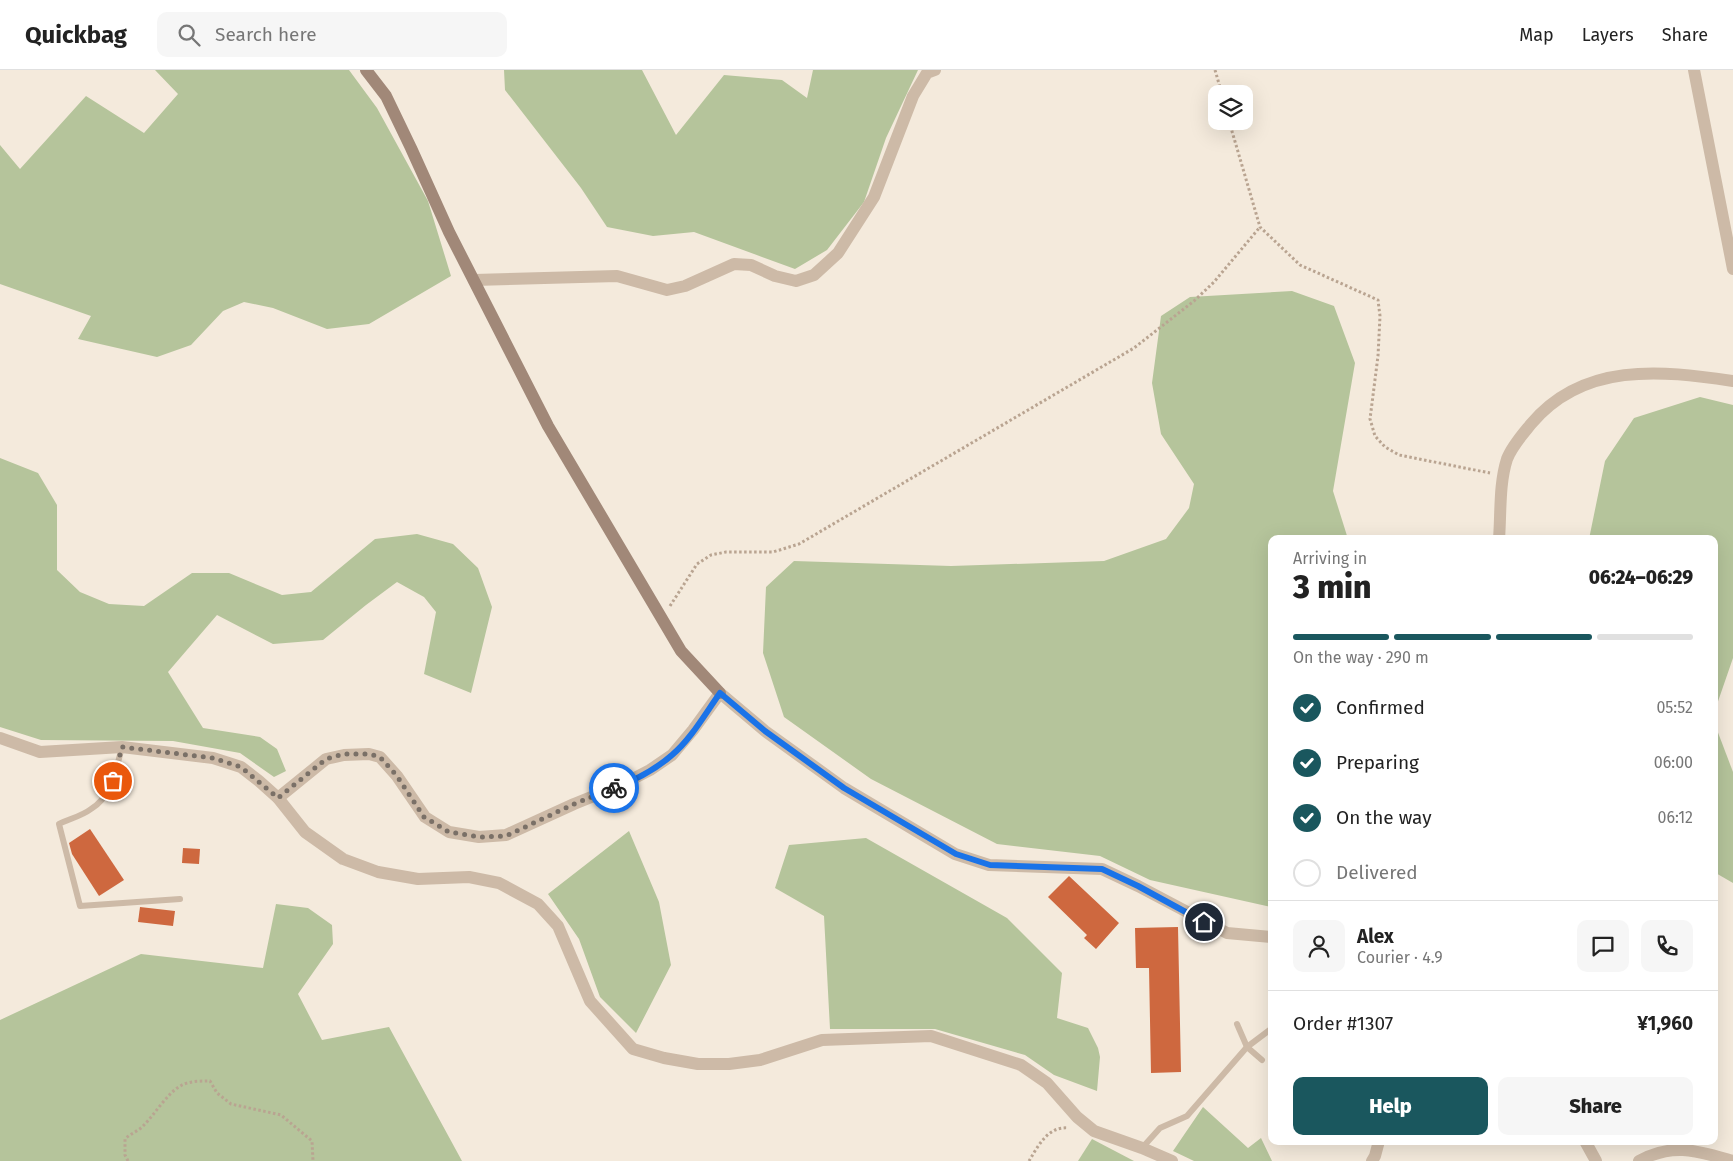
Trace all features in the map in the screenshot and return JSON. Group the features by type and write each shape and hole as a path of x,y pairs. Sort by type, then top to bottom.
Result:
{"street":[{"path":"366,70 386,96 449,232 548,426 681,651 720,693 765,731 844,788 956,854 990,865 1102,869 1227,933 1268,937"},
{"path":"474,280 617,276 667,290 685,286 734,264 751,265 774,276 796,281 814,275 838,253 874,197 913,96 927,73 935,70"},
{"path":"1694,70 1733,269"},
{"path":"1499,535 1503,476 1508,458 1516,442 1545,408 1565,393 1586,384 1611,377 1657,373 1706,377 1733,382"},
{"path":"278,798 326,759 344,754 369,754 380,757 397,776 424,817 449,832 480,837 506,836 574,804 621,785 672,756 694,730 720,693"},
{"path":"0,738 40,752 122,747 213,758 241,767 278,798 305,832 343,859 378,872 418,879 469,877 499,883 538,904 558,926 590,1001 633,1049 664,1058 698,1064 729,1064 760,1060 822,1040 931,1036 1021,1065 1047,1083 1077,1116 1094,1131 1172,1161"},
{"path":"1372,1161 1378,1145"},
{"path":"1587,1145 1596,1161"},
{"path":"1639,1161 1653,1153 1679,1149 1733,1161"}],"lane":[{"path":"122,747 113,781 102,801 90,810 59,824 80,906 180,899"},
{"path":"1236,1024 1247,1047 1262,1060"},
{"path":"1142,1148 1160,1128 1188,1116 1247,1047 1268,1031"}],"path":[{"path":"1215,70 1219,85"},
{"path":"1232,130 1260,227 1300,265 1378,300 1380,316 1378,356 1370,419 1375,436 1385,447 1399,455 1503,476"},
{"path":"662,618 697,564 711,555 726,552 773,552 799,544 1134,348 1194,301 1214,282 1260,227"},
{"path":"128,1161 125,1154 125,1139 132,1132 143,1128 164,1102 182,1085 197,1081 210,1081 217,1093 231,1104 281,1115 312,1142 314,1161"},
{"path":"1029,1161 1043,1138 1060,1127 1094,1131"}],"green space":[{"path":"155,70 349,70 377,108 428,201 451,276 369,324 327,329 273,308 244,302 223,311 191,345 157,357 78,339 91,316 0,284 0,145 20,169 86,96 144,133 178,94"},
{"path":"504,70 642,70 676,135 724,75 782,80 807,98 813,70 918,70 886,138 864,202 827,250 795,269 694,232 653,236 607,227 581,188 505,90"},
{"path":"1292,291 1334,306 1355,363 1333,491 1347,535 1268,535 1268,906 1150,880 1100,856 997,844 871,779 784,717 763,653 766,587 794,561 951,566 1104,561 1166,539 1189,508 1194,484 1161,434 1152,383 1161,316 1190,297"},
{"path":"1700,397 1733,405 1733,658 1718,701 1718,535 1590,535 1605,461 1634,418"},
{"path":"0,458 38,473 57,505 57,570 80,592 109,604 144,606 192,573 229,573 282,595 311,592 375,539 417,534 453,544 478,568 492,607 471,693 424,674 436,612 424,597 397,582 323,640 273,644 217,615 168,672 203,728 260,737 277,749 286,771 274,777 240,753 173,741 41,740 0,727"},
{"path":"1718,733 1733,772 1733,883 1718,874"},
{"path":"629,831 659,902 671,965 636,1033 600,997 579,939 548,894"},
{"path":"866,838 1007,918 1062,973 1057,1018 1088,1028 1098,1048 1100,1057 1097,1091 1054,1075 1025,1055 935,1029 830,1029 824,916 775,888 789,845"},
{"path":"276,904 308,908 332,925 333,944 298,994 322,1040 389,1027 462,1161 0,1161 0,1020 141,954 263,968"},
{"path":"1203,1107 1248,1148 1261,1138 1272,1161 1194,1161 1173,1151"},
{"path":"1092,1139 1134,1161 1078,1161"}],"building":[{"path":"90,829 124,880 99,896 72,854 69,843"},
{"path":"183,848 200,849 199,864 182,863"},
{"path":"1069,876 1119,923 1096,949 1084,938 1087,935 1048,897"},
{"path":"140,907 175,911 173,926 138,922"},
{"path":"1178,927 1181,1072 1151,1073 1149,968 1136,968 1135,928"}],"way so far":[{"path":"113,781 122,747 213,758 241,767 259,780 278,798 326,759 344,754 369,754 380,757 397,776 424,817 449,832 480,837 506,836 574,804 614,788"}],"route":[{"path":"614,788 650,770 672,756 694,730 720,693 765,731 844,788 956,854 990,865 1102,869 1138,886 1204,922"}]}
